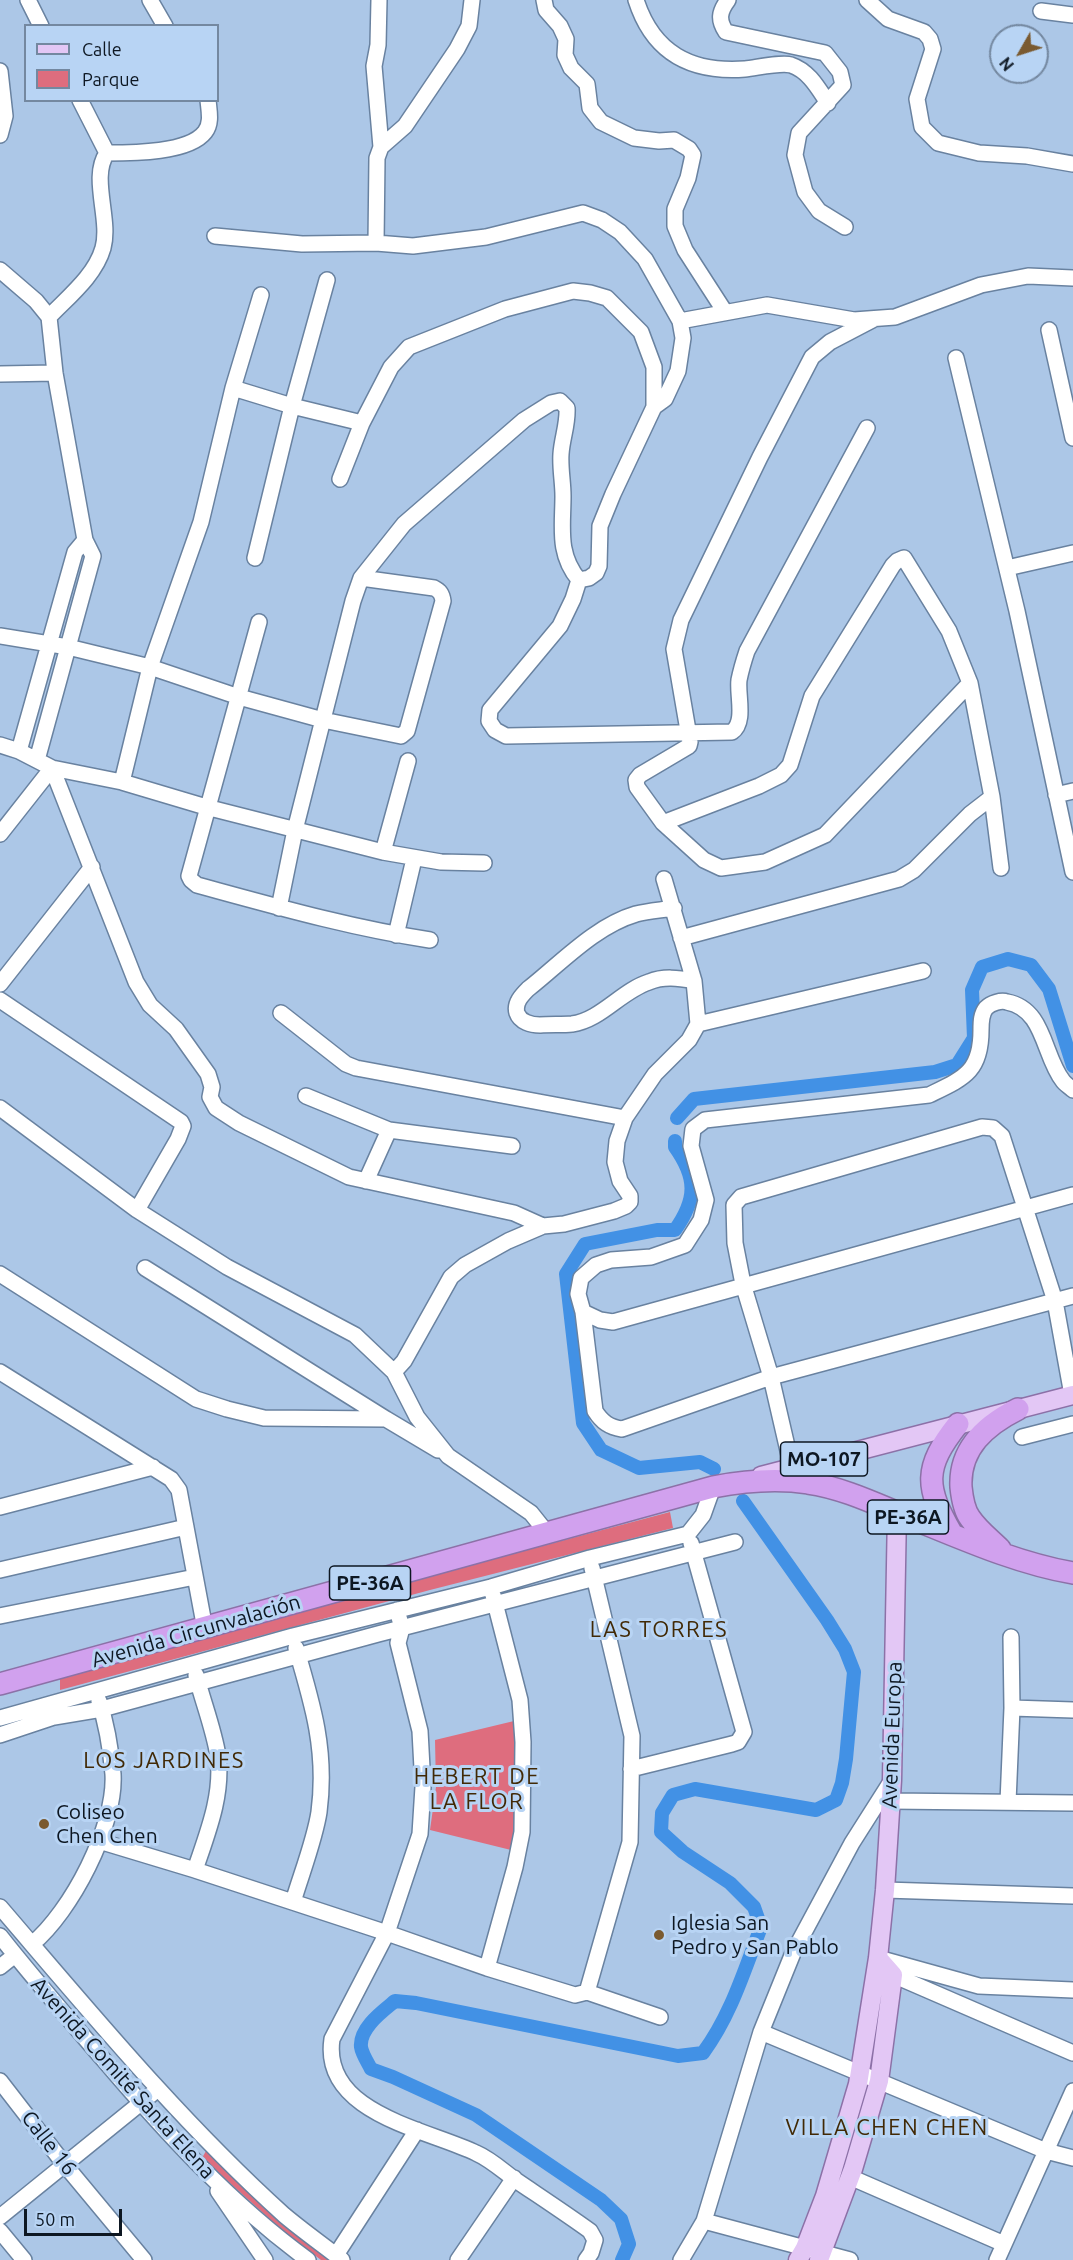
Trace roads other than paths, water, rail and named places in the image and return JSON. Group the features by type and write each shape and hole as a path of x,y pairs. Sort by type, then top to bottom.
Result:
{"highway":[{"path":"1004,1554 970,1518 962,1497 960,1473 966,1456 976,1440 996,1421 1018,1409"},
{"path":"952,1534 937,1507 931,1487 933,1465 942,1444 958,1424"},
{"name":"Avenida Circunvalación","path":"0,1684 713,1487 740,1482 809,1483 846,1492 1004,1554 1049,1569 1073,1573"}],"main road":[{"name":"MO-107","path":"958,1424 1073,1395"},
{"name":"Avenida Circunvalación","path":"740,1482 958,1424"},
{"name":"Avenida Europa","path":"811,2255 850,2177 879,2081 891,1780 897,1512"},
{"name":"Avenida Europa","path":"811,2255 825,2196 860,2073 882,1968"}],"street":[{"path":"28,0 40,24"},
{"path":"150,0 164,24"},
{"path":"376,243 377,158 381,147 374,66 378,45 379,0"},
{"path":"381,147 405,126 457,49 469,26 472,0"},
{"path":"544,0 546,10 560,26 566,39 565,55 571,68 587,84 590,108 601,122 634,138 674,140 689,149 693,155 688,178 675,209 675,226 685,250 725,312"},
{"path":"651,0 638,7 651,33 671,55 700,67 742,69 789,64 813,79 828,104"},
{"path":"728,0 720,11 720,23 726,32 825,53 840,72 843,85 799,133 795,155 805,192 819,211 845,227"},
{"path":"867,0 888,19 924,32 930,39 933,49 917,99 922,127 939,143 979,153 1027,156 1073,164"},
{"path":"1041,11 1073,15"},
{"path":"0,71 5,116 0,135"},
{"path":"81,102 107,153"},
{"path":"107,153 179,148 194,142 206,131 210,117 208,102"},
{"path":"49,317 94,269 104,248 105,226 100,170 107,153"},
{"path":"215,236 302,244 376,243 413,246 486,237 583,213 602,220 620,232 645,259 680,321 683,338 678,371 665,399 654,407"},
{"path":"0,270 36,301 49,317 54,373 85,540 93,556 37,760"},
{"path":"680,321 767,305 854,320 895,317 981,285 1028,276 1073,278"},
{"path":"255,558 292,406 327,280"},
{"path":"340,479 362,423 391,368 410,347 505,309 573,291 607,298 641,332 654,367 654,407 600,526 599,566 596,573 589,578 579,580"},
{"path":"122,782 150,667 201,522 233,388 261,295"},
{"path":"874,319 830,342 812,357 759,457 681,620 674,649 689,746 650,767 636,780 637,787 663,823 704,860 721,868 765,862 825,836 969,683"},
{"path":"1049,330 1073,438"},
{"path":"956,358 1006,568 1073,872"},
{"path":"0,374 54,373"},
{"path":"233,388 292,406 362,423"},
{"path":"279,908 295,830 360,578 404,524 524,420 551,403 560,401 567,408 568,416 561,454 563,496 561,534 570,569 579,580"},
{"path":"579,580 560,626 490,710 489,721 495,729 506,736 727,733 735,730 738,726 739,681 747,651 867,428"},
{"path":"19,751 75,552 85,540"},
{"path":"1006,568 1073,553"},
{"path":"663,823 759,786 781,775 790,765 812,696 893,566 901,558 907,561 949,631 969,683 992,797 1000,868"},
{"path":"0,636 68,647 150,667 239,697 323,720 398,736 404,734 443,600 440,591 434,588 360,578"},
{"path":"259,622 206,807 189,876 191,880 197,885 279,908 396,935 430,940"},
{"path":"0,745 19,751 52,768 122,782 206,807 383,852 441,862 484,863"},
{"path":"383,852 408,761"},
{"path":"0,834 52,768"},
{"path":"52,768 136,982 150,1005 177,1029 208,1074 212,1088 210,1097 216,1108 284,1147 349,1178 514,1213 543,1226"},
{"path":"1056,795 1073,791"},
{"path":"681,938 899,879 914,870 970,814 992,797"},
{"path":"396,935 414,859"},
{"path":"0,984 92,867"},
{"path":"394,1372 404,1361 451,1277 465,1265 508,1241 543,1226 564,1224 614,1211 630,1202 630,1196 620,1181 615,1162 617,1141 625,1118 655,1074 689,1040 698,1024 694,981 664,879"},
{"path":"674,909 637,914 615,923 592,938 528,989 516,1006 517,1012 520,1019 531,1025 573,1024 597,1014 630,990 650,981 673,977 694,981"},
{"path":"698,1024 923,971"},
{"path":"0,1000 182,1122 182,1131 137,1209"},
{"path":"1073,1090 1062,1080 1033,1017 1018,1004 1002,1001 987,1007 981,1017 981,1047 973,1068 956,1082 929,1095 705,1120 693,1129 691,1146 706,1200 701,1220 685,1245 651,1257 611,1260 596,1265 581,1278 578,1294 583,1312 595,1411 600,1420 615,1428 622,1428 771,1377 1073,1296"},
{"path":"281,1013 346,1064 356,1068 625,1118"},
{"path":"306,1096 389,1130 512,1146"},
{"path":"0,1108 137,1209 227,1267 355,1335 394,1372 417,1417 448,1456"},
{"path":"792,1468 771,1377 743,1284 735,1243 733,1211 736,1202 741,1197 982,1127 993,1128 1002,1136 1055,1301 1073,1395"},
{"path":"366,1181 389,1130"},
{"path":"583,1312 600,1320 613,1322 743,1284 1073,1195"},
{"path":"146,1268 448,1456 531,1513 547,1533"},
{"path":"0,1274 196,1399 264,1418 386,1419"},
{"path":"0,1372 171,1479 179,1490 205,1629"},
{"path":"1022,1437 1073,1424"},
{"path":"0,1507 153,1467"},
{"path":"0,1718 293,1636 491,1587 688,1533 703,1515 713,1487"},
{"path":"0,1570 186,1527"},
{"path":"632,1769 732,1744 738,1742 744,1732 688,1533"},
{"path":"0,1735 54,1717 102,1709 385,1632 400,1635 496,1603 735,1542"},
{"path":"586,1992 630,1842 632,1769 632,1736 590,1558"},
{"path":"0,1616 195,1577"},
{"path":"487,1968 515,1867 522,1832 523,1742 520,1700 491,1587"},
{"path":"397,1610 420,1731 423,1786 420,1834 387,1932 332,2038 330,2054 334,2073 348,2091 378,2114 478,2154 590,2230 595,2240 586,2260"},
{"path":"381,1614 385,1632"},
{"path":"293,1636 319,1732 322,1769 319,1815 293,1902"},
{"path":"1008,1802 1012,1708 1011,1637"},
{"path":"193,1663 218,1756 219,1781 215,1806 195,1870"},
{"path":"32,1944 57,1918 76,1890 99,1841 110,1808 113,1775 102,1709 96,1692"},
{"path":"1012,1708 1073,1710"},
{"path":"681,2260 704,2222 760,2032 793,1953 852,1844 891,1780"},
{"path":"890,1801 1073,1803"},
{"path":"99,1841 387,1932 487,1968 575,1995 586,1992 660,2017"},
{"path":"885,1890 1073,1896"},
{"path":"0,1907 95,2020 201,2135 285,2216 339,2258 417,2130"},
{"name":"Avenida Comité Santa Elena","path":"0,1936 185,2152 308,2260"},
{"path":"0,1967 15,1955"},
{"path":"882,1968 979,1986 1073,1990"},
{"path":"882,1968 1073,2053"},
{"path":"760,2032 1046,2151 1073,2158"},
{"name":"Calle 16","path":"0,2081 65,2165 144,2260"},
{"path":"0,2217 158,2089"},
{"path":"997,2260 1073,2091"},
{"path":"185,2152 201,2135"},
{"path":"206,2172 259,2258"},
{"path":"850,2177 1004,2244"},
{"path":"458,2260 514,2178"},
{"path":"704,2222 811,2255 850,2260"},
{"path":"0,2231 24,2260"}],"waterway":[{"path":"677,1118 694,1099 935,1072 957,1065 974,1038 972,990 982,967 1008,959 1031,965 1049,989 1073,1066"},
{"path":"675,1141 675,1147 687,1169 692,1188 687,1208 675,1230 657,1230 585,1244 566,1274 583,1423 601,1450 639,1468 700,1462 714,1469"},
{"path":"622,2260 629,2244 621,2219 601,2200 476,2115 371,2069 362,2050 361,2040 378,2015 395,2001 416,2003 678,2056 703,2053 729,2008 761,1927 754,1907 730,1883 683,1852 661,1832 662,1813 673,1795 695,1789 816,1810 836,1800 842,1783 846,1759 854,1672 845,1649 827,1620 743,1501"}],"place":[{"name":"Coliseo Chen Chen","path":"44,1824"},
{"name":"Iglesia San Pedro y San Pablo","path":"659,1935"}],"district":[{"name":"LAS TORRES","path":"659,1630"},
{"name":"LOS JARDINES","path":"164,1761"},
{"name":"HEBERT DE LA FLOR","path":"477,1790"},
{"name":"VILLA CHEN CHEN","path":"887,2128"}]}
